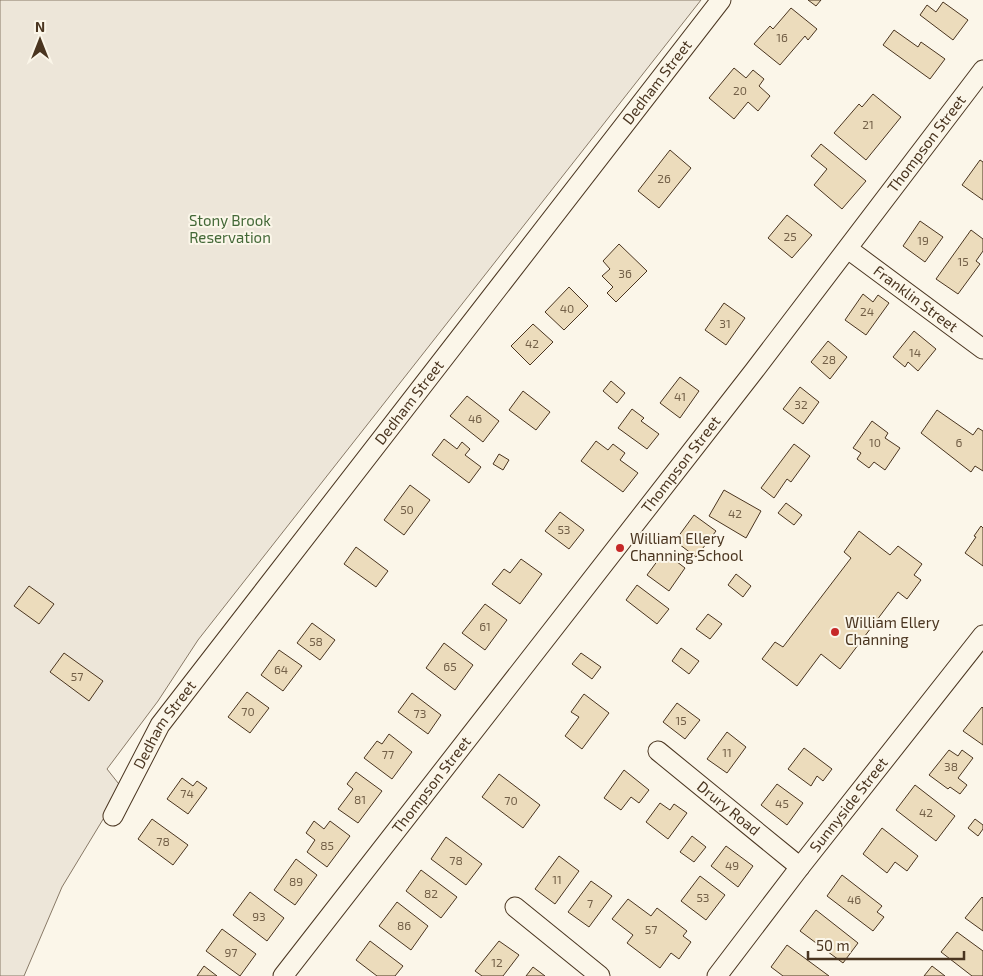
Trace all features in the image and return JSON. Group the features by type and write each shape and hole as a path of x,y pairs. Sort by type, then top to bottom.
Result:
{"street":[{"name":"Dedham Street","path":"112,816 160,726 721,0"},
{"name":"Thompson Street","path":"283,976 848,249 983,70"},
{"name":"Franklin Street","path":"848,249 983,349"},
{"name":"Sunnyside Street","path":"717,976 800,867 983,635"},
{"name":"Drury Road","path":"658,751 800,867"},
{"path":"515,907 600,976"}],"green space":[{"name":"Stony Brook Reservation","path":"0,0 701,0 198,640 158,701 107,769 122,788 62,887 24,976 0,976"}],"building":[{"path":"808,0 821,0 816,6"},
{"path":"943,2 968,20 953,40 920,15 927,5 936,12"},
{"path":"791,8 817,29 808,40 805,36 780,65 754,44 770,26 773,29"},
{"path":"894,30 918,47 921,42 945,59 930,79 883,45"},
{"path":"734,68 746,78 753,70 764,79 759,86 770,96 758,111 748,102 734,119 709,98"},
{"path":"873,94 901,117 866,160 834,133 859,104 862,107"},
{"path":"821,144 866,181 842,209 814,185 827,169 811,156"},
{"path":"670,150 691,168 659,208 638,191"},
{"path":"980,160 983,162 983,200 962,185"},
{"path":"787,215 812,235 792,258 768,238"},
{"path":"920,221 943,237 925,262 903,246"},
{"path":"971,230 983,239 983,251 976,261 980,264 958,294 936,279"},
{"path":"619,244 647,271 616,302 607,293 613,287 602,276 610,269 603,261"},
{"path":"569,287 588,306 564,330 545,312"},
{"path":"863,294 873,302 878,295 889,303 866,335 845,320"},
{"path":"724,303 745,318 726,345 705,330"},
{"path":"533,324 553,342 530,365 511,346"},
{"path":"914,331 936,349 918,371 908,362 905,367 893,357"},
{"path":"828,341 847,357 830,379 811,362"},
{"path":"680,377 699,391 680,418 660,403"},
{"path":"611,381 625,393 617,403 603,391"},
{"path":"800,387 819,402 803,424 783,409"},
{"path":"523,391 550,412 536,430 509,410"},
{"path":"467,396 499,421 483,442 450,416"},
{"path":"632,409 644,418 641,421 659,434 647,449 618,428"},
{"path":"937,410 973,435 978,428 983,431 983,471 975,466 971,472 921,433"},
{"path":"872,421 888,433 885,438 900,448 885,470 874,462 869,468 857,459 861,453 853,448"},
{"path":"444,439 457,449 462,442 470,449 465,455 481,467 469,483 432,455"},
{"path":"596,441 608,450 613,444 625,453 620,460 638,473 623,492 581,461"},
{"path":"794,444 810,456 791,482 787,479 774,498 761,488"},
{"path":"499,454 509,460 503,470 493,464"},
{"path":"410,485 430,500 404,535 384,520"},
{"path":"724,490 761,511 746,538 709,516"},
{"path":"786,503 802,515 794,525 778,513"},
{"path":"560,512 584,530 569,549 545,531"},
{"path":"694,515 716,531 696,557 675,541"},
{"path":"981,526 983,528 983,566 965,553"},
{"path":"859,531 890,555 898,546 922,564 914,575 921,580 907,599 898,592 840,669 821,654 797,686 762,659 775,642 783,647 851,558 844,552"},
{"path":"356,547 388,571 376,587 344,564"},
{"path":"664,552 685,568 669,591 647,575"},
{"path":"521,559 542,574 520,604 492,584 504,569 510,573"},
{"path":"736,574 751,586 743,597 728,585"},
{"path":"637,585 669,609 657,624 626,600"},
{"path":"29,586 54,604 39,624 14,606"},
{"path":"485,604 507,620 485,650 462,633"},
{"path":"708,614 722,624 710,639 696,629"},
{"path":"312,623 335,640 320,660 297,643"},
{"path":"444,643 473,665 455,690 426,668"},
{"path":"681,648 699,661 689,674 672,661"},
{"path":"279,650 302,666 283,691 261,675"},
{"path":"64,653 103,681 89,701 50,672"},
{"path":"581,653 601,667 592,679 572,664"},
{"path":"247,692 269,708 250,733 228,717"},
{"path":"412,693 441,715 428,734 398,712"},
{"path":"584,694 609,713 582,749 565,736 579,717 571,712"},
{"path":"677,703 700,720 685,739 663,722"},
{"path":"983,708 983,745 963,731"},
{"path":"727,732 746,747 727,773 707,759"},
{"path":"389,734 412,752 392,779 364,758 377,741 382,744"},
{"path":"804,748 832,769 823,781 817,776 811,786 788,769"},
{"path":"949,750 958,756 962,750 973,758 958,778 967,785 960,794 950,787 948,789 929,775"},
{"path":"624,770 649,790 639,803 631,797 621,810 604,798"},
{"path":"356,772 382,791 358,823 338,809 353,789 347,784"},
{"path":"499,774 540,805 523,828 482,797"},
{"path":"182,778 193,786 197,781 207,788 188,814 167,799"},
{"path":"777,784 803,803 787,825 761,805"},
{"path":"915,785 955,816 936,841 896,810"},
{"path":"660,803 670,810 674,804 687,813 668,839 646,822"},
{"path":"152,819 188,845 173,865 138,839"},
{"path":"975,819 983,825 983,829 978,836 968,828"},
{"path":"314,821 324,829 330,821 350,836 327,867 307,852 315,840 306,833"},
{"path":"882,828 918,856 907,871 895,862 887,873 863,854"},
{"path":"692,836 706,847 694,862 680,852"},
{"path":"446,837 482,864 466,885 431,859"},
{"path":"726,846 753,866 738,887 711,866"},
{"path":"559,856 579,871 555,904 535,889"},
{"path":"296,859 317,875 295,905 274,890"},
{"path":"421,870 457,897 441,918 406,891"},
{"path":"842,875 882,906 877,912 884,917 873,931 827,896"},
{"path":"700,876 725,895 706,920 681,901"},
{"path":"591,881 612,896 589,927 568,912"},
{"path":"250,892 284,918 267,941 233,915"},
{"path":"983,898 983,931 965,918"},
{"path":"628,899 651,916 657,908 687,931 683,936 691,942 679,959 671,953 660,968 627,943 633,935 612,919"},
{"path":"397,902 428,926 411,950 379,926"},
{"path":"816,910 858,943 843,963 800,931"},
{"path":"222,929 256,954 240,976 206,951"},
{"path":"957,932 983,951 983,976 972,976 941,952"},
{"path":"370,941 403,966 395,976 377,976 356,960"},
{"path":"499,941 519,955 503,976 482,976 475,971"},
{"path":"787,945 829,976 783,976 771,967"},
{"path":"204,966 217,976 197,976"},
{"path":"932,966 945,976 924,976"},
{"path":"533,967 545,976 526,976"}],"place":[{"name":"William Ellery Channing School","path":"620,548"},
{"name":"William Ellery Channing","path":"835,632"}]}
